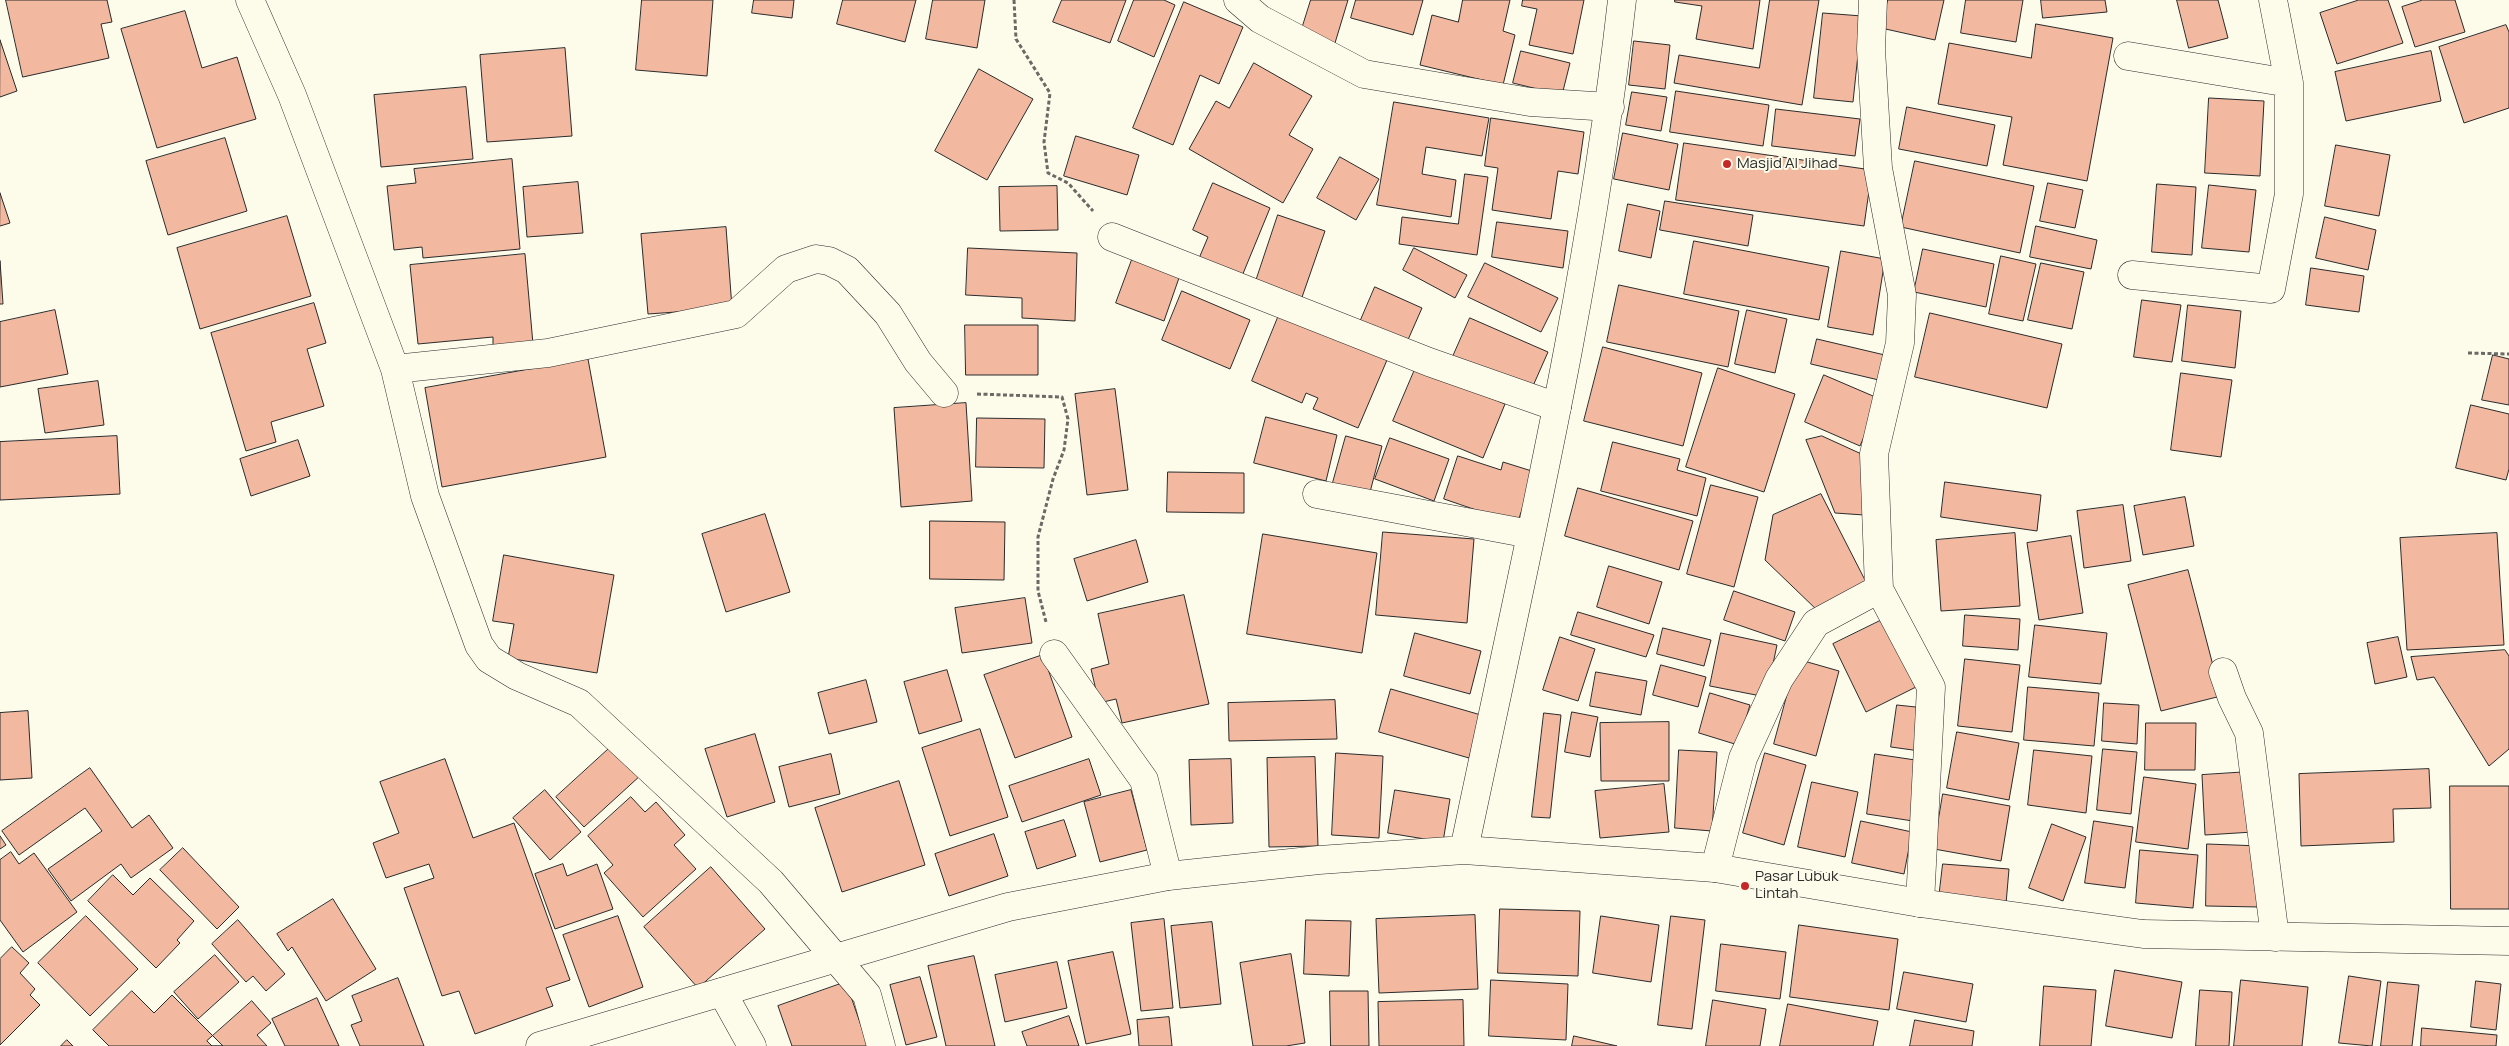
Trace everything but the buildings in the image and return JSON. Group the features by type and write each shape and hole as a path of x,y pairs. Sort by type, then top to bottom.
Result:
{"street":[{"path":"250,0 292,95 395,369 425,496 479,645 489,659 517,676 579,703 771,882 837,957 867,995 881,1046"},
{"path":"1238,0 1260,19 1364,74 1530,102 1610,107"},
{"path":"1464,850 1557,407 1610,107 1622,0"},
{"path":"1873,0 1871,49 1878,168 1902,296 1900,343 1874,454 1879,589 1931,687 1920,903"},
{"path":"2132,275 2271,289 2289,194 2289,83 2273,0"},
{"path":"2128,56 2289,83"},
{"path":"1112,237 1429,362 1557,407"},
{"path":"395,369 548,353 736,314 786,269 816,259 829,261 847,270 888,314 918,362 944,393"},
{"path":"1317,494 1530,534"},
{"path":"1715,868 1743,758 1779,678 1816,623 1879,589"},
{"path":"1054,654 1144,780 1168,876"},
{"path":"2223,672 2232,698 2249,733 2276,937"},
{"path":"540,1046 1008,907 1168,876 1319,860 1464,850 1715,868 1920,903 2143,934 2509,941"},
{"path":"722,992 752,1046"}],"path":[{"path":"1014,0 1016,39 1050,93 1044,142 1048,173 1068,183 1085,200 1112,237"},
{"path":"2468,352 2509,354"},
{"path":"944,393 1062,397 1068,419 1064,450 1053,479 1038,537 1038,591 1054,654"}],"place":[{"name":"Masjid Al Jihad","path":"1727,164"},
{"name":"Pasar Lubuk Lintah","path":"1745,886"}]}
